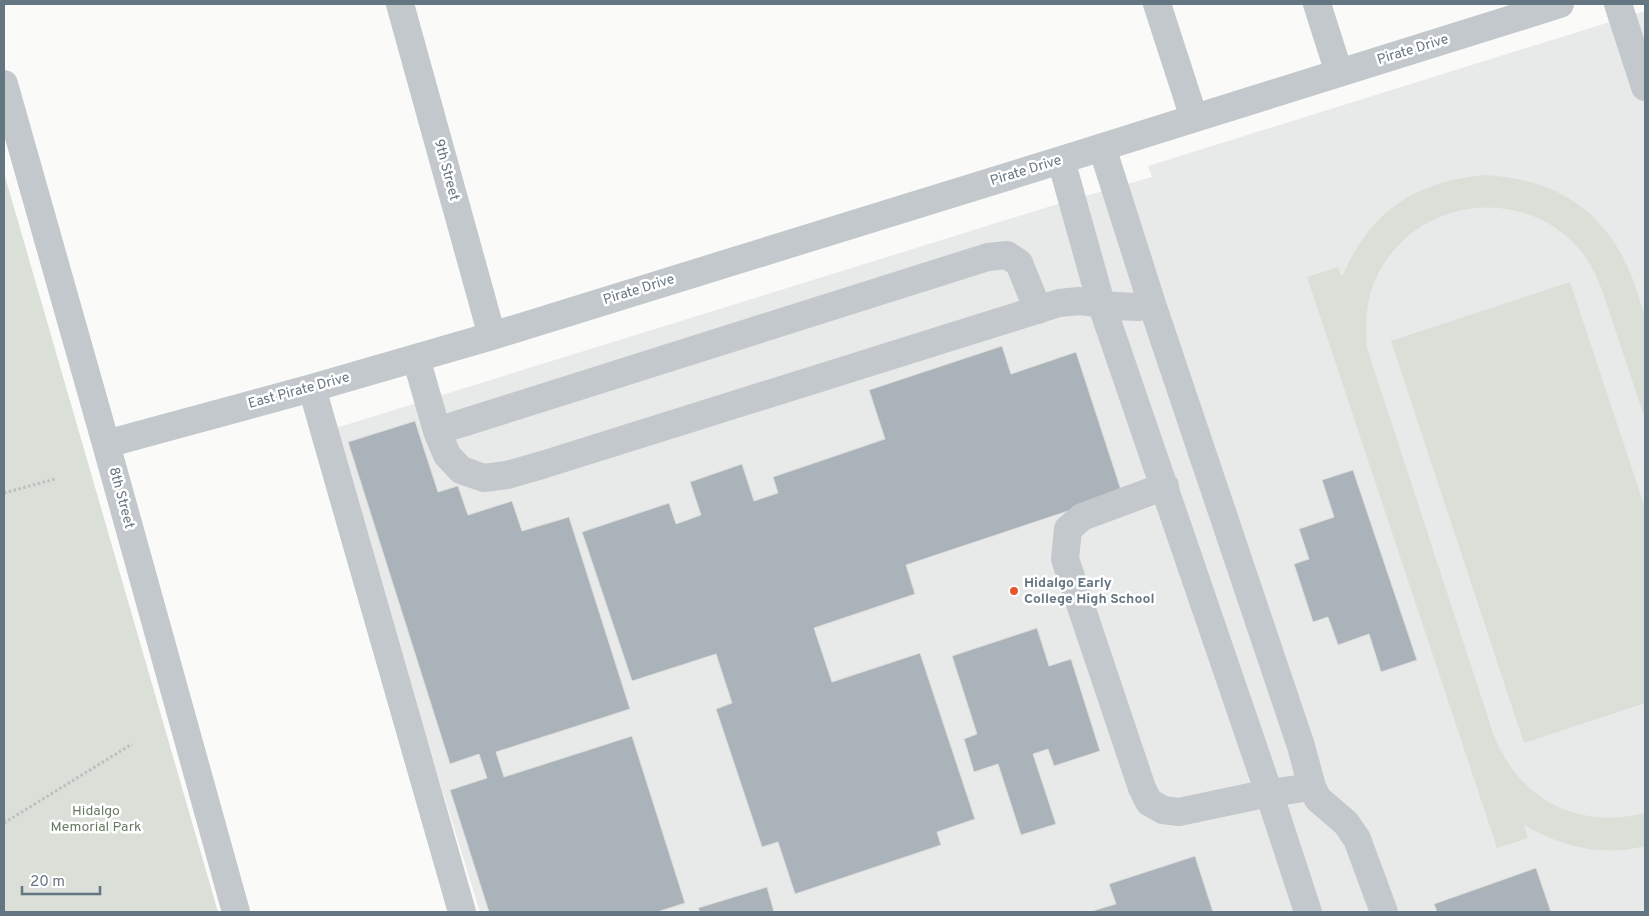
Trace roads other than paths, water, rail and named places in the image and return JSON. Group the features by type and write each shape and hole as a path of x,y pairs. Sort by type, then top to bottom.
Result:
{"street":[{"name":"9th Street","path":"400,4 492,336"},
{"path":"1158,4 1194,118"},
{"path":"1317,4 1339,73"},
{"name":"Pirate Drive","path":"492,336 1560,4"},
{"path":"1618,4 1645,87"},
{"name":"8th Street","path":"4,84 236,912"},
{"path":"1102,147 1152,304 1301,746 1312,787 1318,799 1346,823 1356,839 1384,912"},
{"path":"1061,160 1101,303 1270,793 1308,912"},
{"path":"437,431 988,257 1007,255 1019,263 1038,310"},
{"path":"416,358 437,431 446,455 461,470 484,478 507,475 1059,304 1079,301 1138,307 1152,304"},
{"name":"East Pirate Drive","path":"106,444 312,388 492,336"},
{"path":"312,388 462,912"},
{"path":"1165,486 1082,517 1068,529 1066,543 1065,559 1142,788 1150,802 1163,810 1179,812 1270,793 1312,787"}],"place":[{"name":"Hidalgo Early College High School","path":"1014,591"}],"park label":[{"name":"Hidalgo Memorial Park","path":"96,820"}]}
